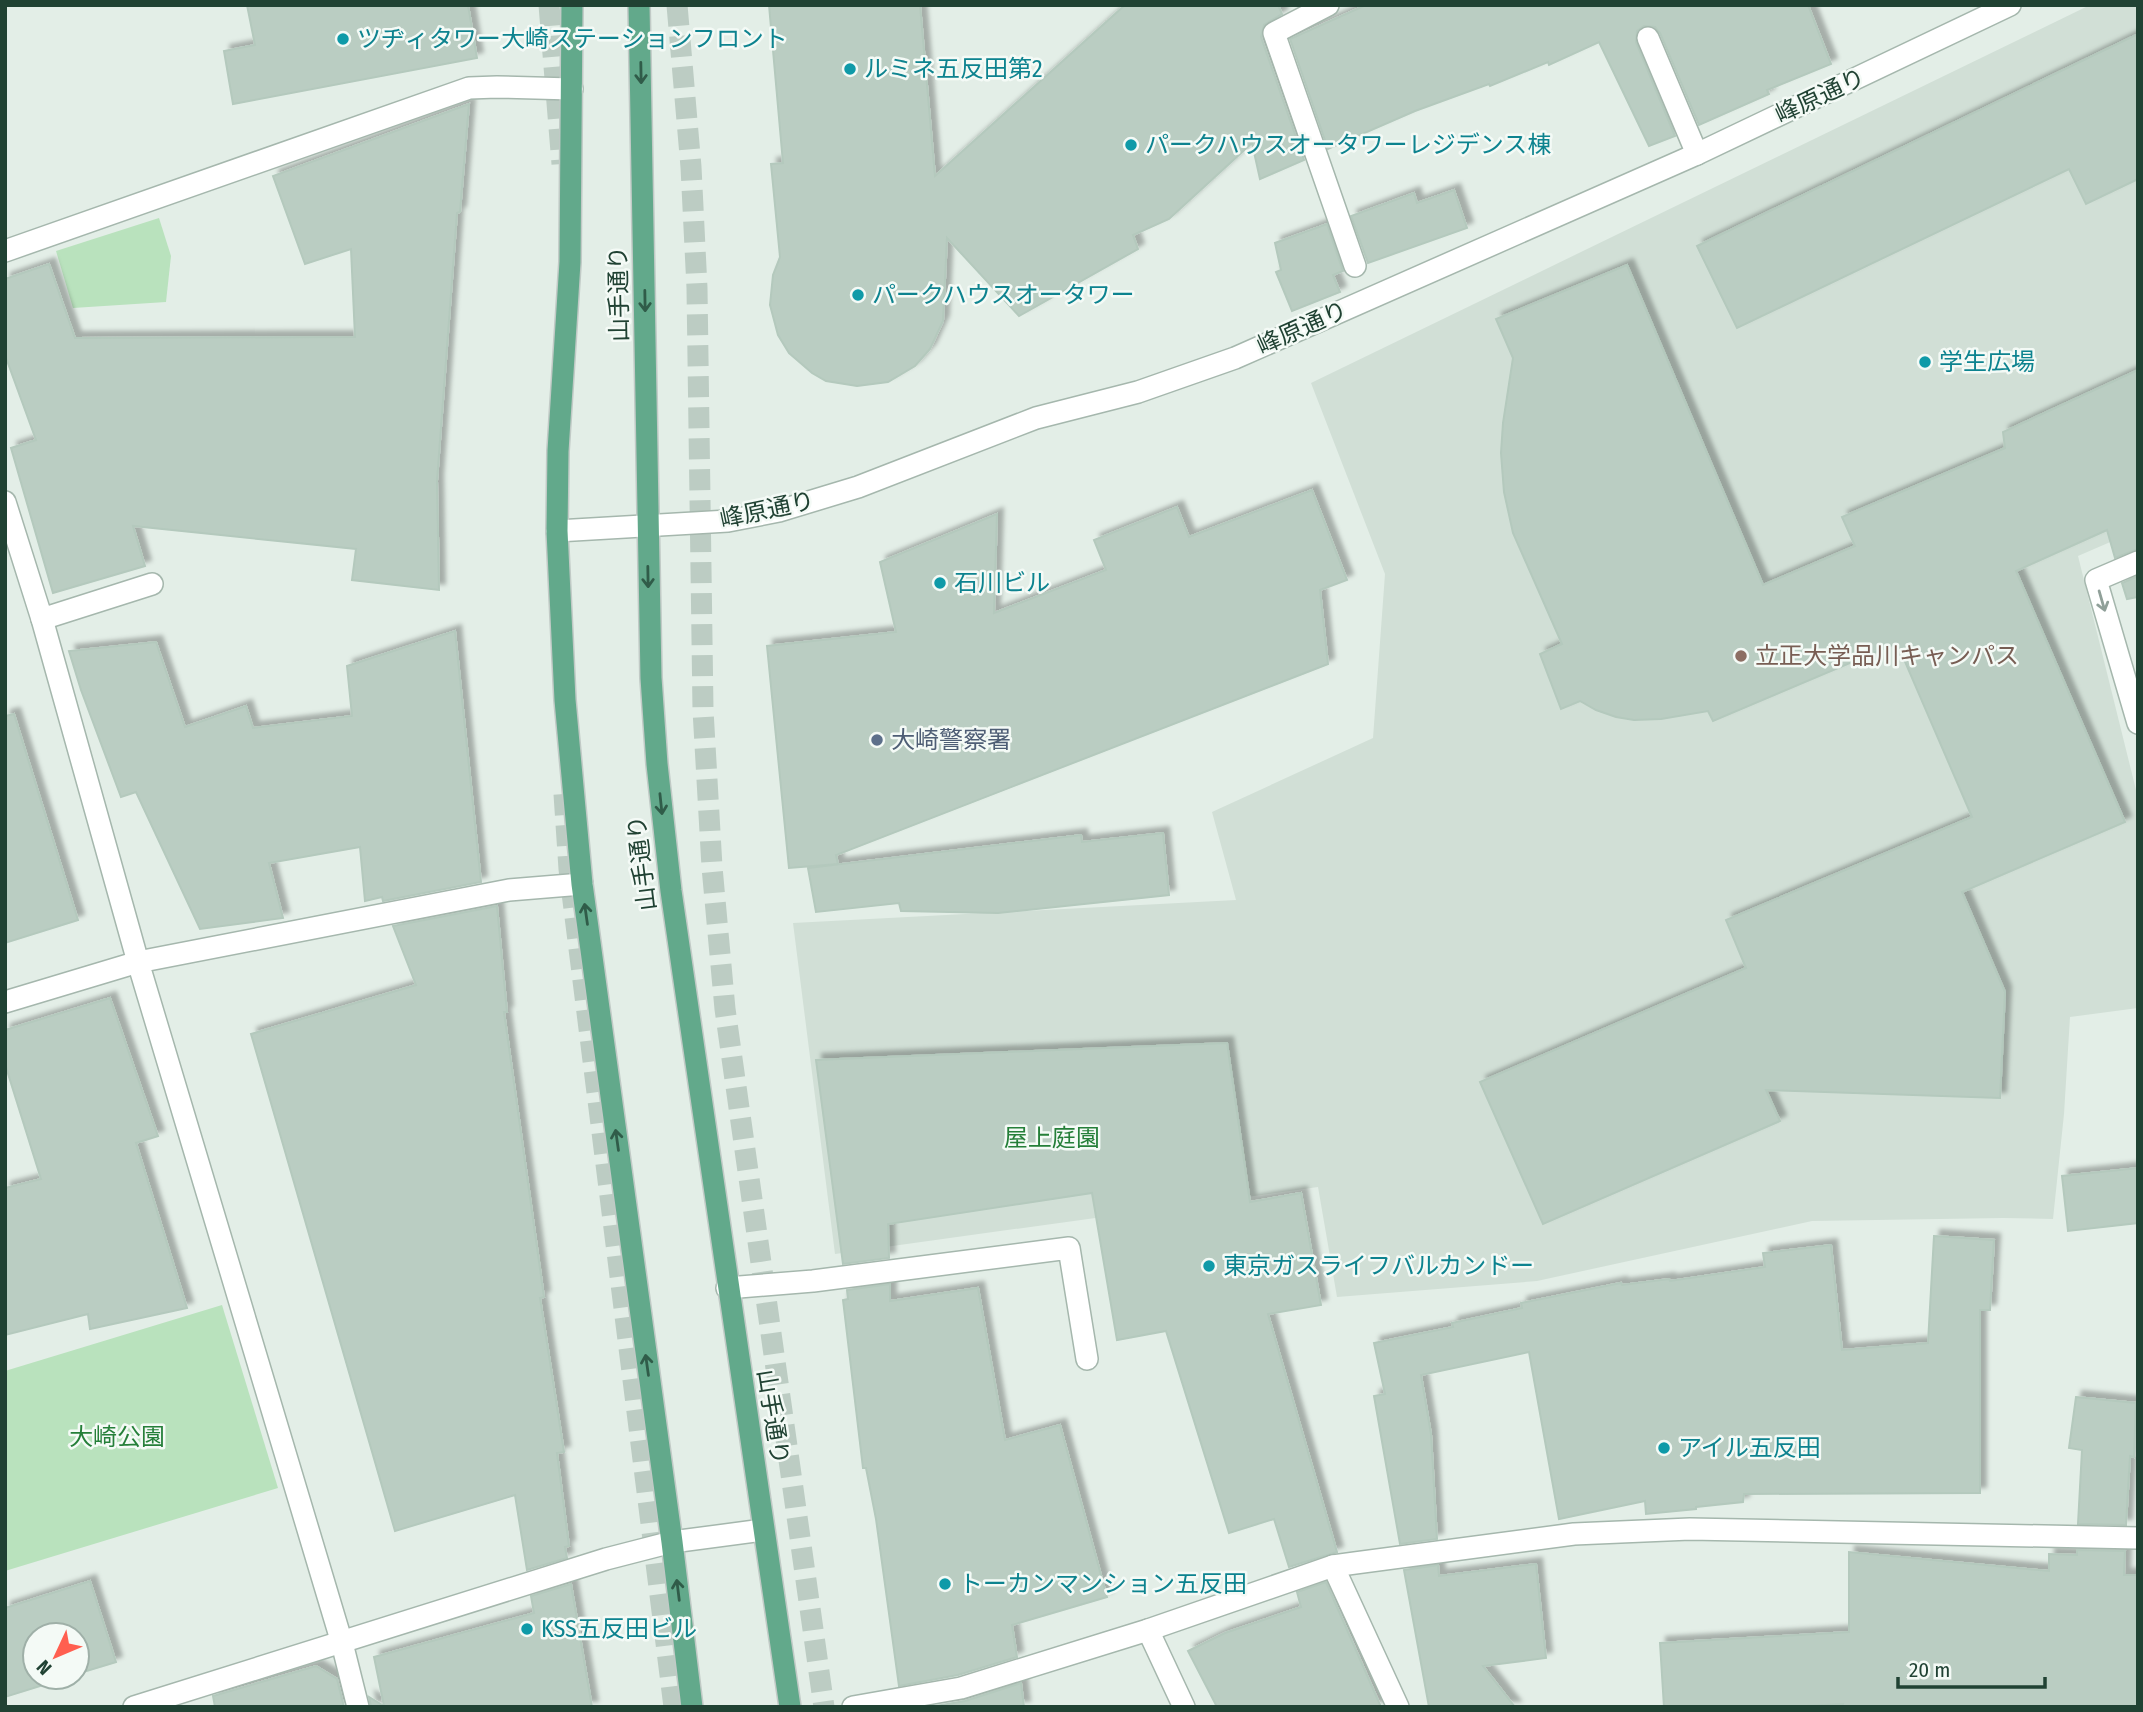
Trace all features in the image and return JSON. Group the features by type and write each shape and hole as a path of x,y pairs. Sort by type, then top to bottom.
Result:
{"main road":[{"name":"山手通り","path":"572,5 570,262 558,451 557,531 565,700 582,884 692,1707"},
{"name":"山手通り","path":"639,5 651,678 657,764 670,891 790,1707"}],"street":[{"path":"1328,5 1274,33 1355,266"},
{"name":"峰原通り","path":"557,531 728,521 779,512 858,487 1036,418 1138,393 1235,358 1697,154 2010,5"},
{"path":"1648,38 1697,154"},
{"path":"5,251 469,88 572,89"},
{"path":"5,502 42,619 138,962 342,1643 358,1707"},
{"path":"2138,562 2096,580 2138,723"},
{"path":"42,619 152,584"},
{"path":"5,1002 138,962 509,890 582,884"},
{"path":"727,1288 813,1281 1069,1248 1087,1359"},
{"path":"853,1707 961,1688 1148,1630 1334,1566 1574,1534 1690,1529 2138,1538"},
{"path":"134,1707 157,1704 606,1559 672,1542 763,1530"},
{"path":"1334,1566 1398,1707"},
{"path":"1148,1630 1184,1707"}],"shaded area":[{"name":"立正大学品川キャンパス","path":"2090,5 2138,5 2138,530 2078,556 2138,798 2138,1008 2070,1017 2064,1114 2053,1219 1812,1221 1537,1281 1337,1297 1318,1187 835,1254 793,923 1236,900 1212,812 1373,738 1385,574 1311,383"}],"green space":[{"path":"159,218 171,256 166,302 73,308 56,251"},
{"name":"大崎公園","path":"222,1305 278,1488 5,1571 5,1371"}],"building":[{"path":"247,5 468,5 477,58 233,104 224,51 255,45"},
{"path":"769,5 920,5 935,176 1125,5 1278,5 1282,14 1264,25 1261,37 1304,160 1260,179 1252,143 1169,219 1133,235 1138,249 1019,316 947,238 943,321 930,349 915,366 888,382 857,386 826,381 789,353 778,335 770,305 773,275 780,257 771,164 783,163"},
{"path":"1366,5 1808,5 1831,64 1767,90 1769,94 1699,125 1660,33 1655,27 1644,26 1637,31 1636,42 1675,136 1649,146 1599,42 1549,65 1548,62 1490,86 1489,84 1415,111 1328,149 1290,39"},
{"path":"2138,34 2138,179 2086,204 2069,169 1737,328 1697,246"},
{"path":"469,104 460,212 457,213 437,481 439,590 352,580 356,549 133,526 145,566 53,593 11,448 36,440 5,355 5,279 49,264 75,338 355,337 351,249 305,264 273,176"},
{"path":"1454,190 1467,228 1368,263 1351,216 1414,193 1417,203"},
{"path":"1327,224 1343,271 1333,275 1340,292 1292,311 1276,272 1281,270 1275,243"},
{"path":"1627,265 1763,585 1855,546 1842,517 2005,448 2003,432 2138,370 2138,549 2115,558 2107,530 2016,571 2125,822 1962,892 2005,992 2000,1098 1766,1090 1780,1121 1543,1224 1480,1082 1746,968 1726,920 1972,817 1897,643 1713,721 1708,711 1661,719 1634,720 1596,710 1580,701 1561,709 1540,654 1562,644 1513,533 1504,492 1501,453 1503,423 1513,358 1496,319"},
{"path":"1312,490 1347,580 1320,590 1328,664 836,855 838,864 789,868 767,646 896,632 880,562 997,514 994,613 1106,570 1094,540 1177,507 1189,537"},
{"path":"2138,576 2138,597 2127,599 2122,583"},
{"path":"455,631 481,882 383,901 382,897 365,901 360,847 269,863 283,918 200,929 136,792 121,797 69,651 156,642 185,727 246,706 253,728 352,716 347,666"},
{"path":"14,714 78,920 5,943 5,716"},
{"path":"1163,833 1169,895 998,913 901,911 899,903 816,912 808,868 1081,835 1082,842"},
{"path":"497,906 507,1012 504,1012 544,1297 540,1298 564,1452 557,1453 569,1546 565,1547 567,1558 527,1570 515,1495 395,1531 251,1034 416,985 393,926"},
{"path":"110,998 158,1136 136,1143 187,1308 90,1329 88,1314 5,1335 5,1188 41,1179 5,1064 5,1030"},
{"path":"1227,1043 1250,1202 1301,1193 1321,1305 1268,1314 1337,1552 1289,1567 1274,1519 1229,1533 1166,1331 1117,1340 1092,1193 888,1224 889,1258 843,1264 816,1060"},
{"path":"2138,1168 2138,1223 2068,1231 2062,1176"},
{"path":"1934,1236 1994,1240 1990,1310 1980,1310 1980,1493 1744,1494 1743,1502 1696,1509 1646,1514 1645,1501 1559,1519 1529,1352 1421,1375 1431,1434 1437,1539 1400,1544 1374,1396 1385,1394 1374,1343 1453,1327 1452,1323 1522,1308 1521,1303 1621,1283 1670,1281 1765,1267 1763,1253 1831,1245 1842,1350 1928,1343"},
{"path":"890,1284 890,1301 978,1288 1005,1440 1060,1425 1107,1597 1012,1625 1017,1657 958,1675 899,1686 876,1519 866,1468 863,1468 843,1300 848,1299 847,1290"},
{"path":"2076,1397 2136,1403 2134,1457 2130,1456 2126,1525 2078,1524 2082,1450 2069,1448"},
{"path":"2077,1550 2125,1551 2124,1575 2138,1575 2138,1707 1842,1707 1843,1704 1664,1707 1660,1643 1849,1632 1849,1552 2049,1571 2049,1554 2077,1555"},
{"path":"1536,1564 1546,1658 1483,1666 1515,1707 1429,1707 1404,1570 1438,1565 1439,1576"},
{"path":"90,1581 116,1662 91,1670 91,1621 21,1621 21,1691 24,1691 5,1697 5,1608"},
{"path":"1326,1582 1381,1707 1217,1707 1188,1651 1225,1633 1301,1607 1297,1592"},
{"name":"KSS五反田ビル","path":"571,1584 592,1707 371,1707 369,1697 384,1706 374,1657 534,1613 531,1596"},
{"path":"316,1666 337,1679 344,1707 215,1707 213,1696"},
{"path":"1021,1683 1024,1707 930,1707 965,1701"}],"tunnel":[{"path":"549,5 562,164"},
{"path":"677,5 691,167 697,288 703,710 712,867 725,1009 824,1707"},
{"path":"564,794 569,869 674,1707"}],"place":[{"name":"ツヂィタワー大崎ステーションフロント","path":"343,39"},
{"name":"ルミネ五反田第2","path":"850,69"},
{"name":"パークハウスオータワーレジデンス棟","path":"1131,145"},
{"name":"パークハウスオータワー","path":"858,295"},
{"name":"学生広場","path":"1925,362"},
{"name":"石川ビル","path":"940,583"},
{"name":"立正大学品川キャンパス","path":"1741,656"},
{"name":"大崎警察署","path":"877,740"},
{"name":"東京ガスライフバルカンドー","path":"1209,1266"},
{"name":"アイル五反田","path":"1664,1448"},
{"name":"トーカンマンション五反田","path":"945,1584"},
{"name":"KSS五反田ビル","path":"527,1629"}],"park label":[{"name":"屋上庭園","path":"1052,1138"}]}
